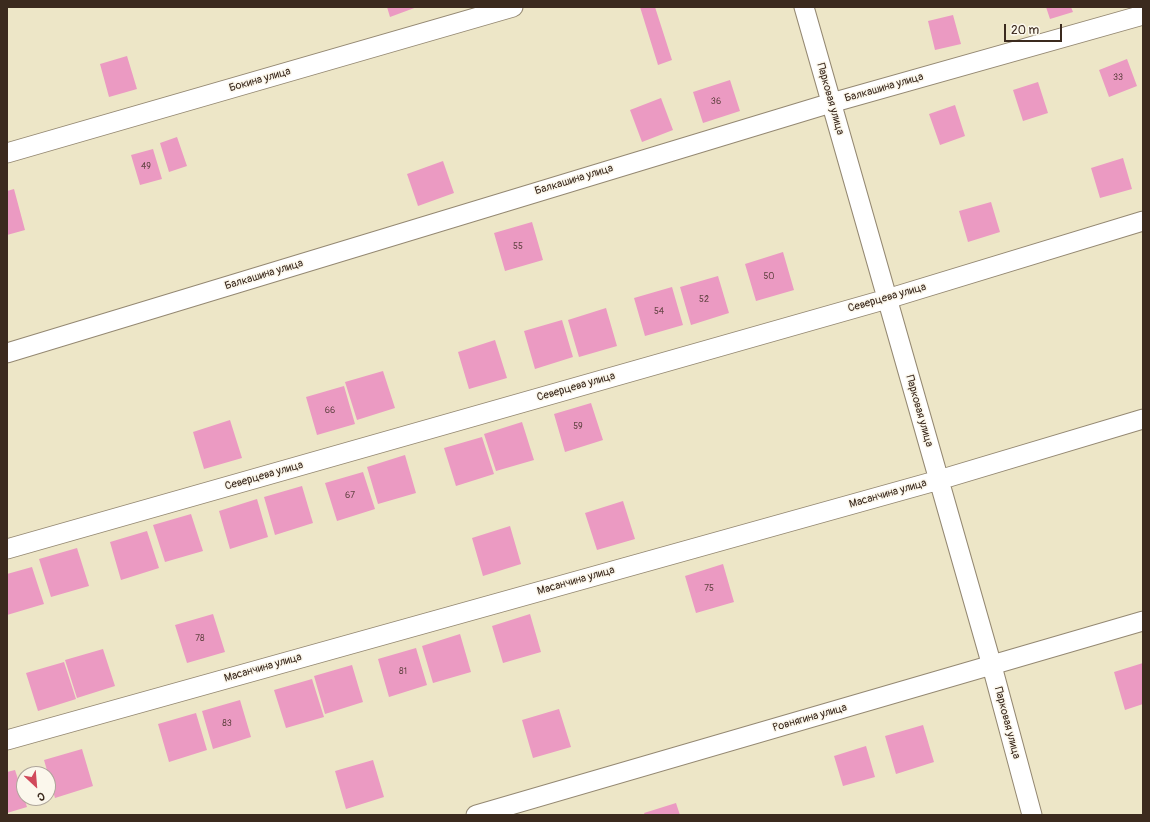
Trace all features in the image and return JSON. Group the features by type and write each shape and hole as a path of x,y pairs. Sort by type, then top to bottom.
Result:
{"street":[{"name":"Бокина улица","path":"7,153 513,7"},
{"name":"Парковая улица","path":"804,7 992,666 1032,815"},
{"name":"Балкашина улица","path":"7,353 831,103 1143,15"},
{"name":"Северцева улица","path":"7,549 887,299 1143,221"},
{"name":"Масанчина улица","path":"7,740 939,480 1143,419"},
{"name":"Ровнягина улица","path":"476,815 1143,622"}],"building":[{"path":"387,7 417,7 390,17"},
{"path":"640,7 655,7 672,60 658,65"},
{"path":"1046,7 1071,7 1073,12 1050,19"},
{"path":"953,15 961,44 935,50 928,21"},
{"path":"127,56 137,89 109,97 100,64"},
{"path":"1127,59 1137,86 1109,97 1099,70"},
{"path":"730,80 740,111 703,123 693,92"},
{"path":"1038,82 1048,113 1023,121 1013,90"},
{"path":"661,98 673,130 642,142 630,110"},
{"path":"955,105 965,136 940,145 929,114"},
{"path":"177,137 187,166 169,172 160,143"},
{"path":"153,149 162,179 140,185 131,155"},
{"path":"1123,158 1132,189 1100,198 1091,168"},
{"path":"443,161 454,193 418,206 407,174"},
{"path":"14,189 25,230 7,235 7,191"},
{"path":"991,202 1000,232 968,242 959,211"},
{"path":"532,222 543,260 505,271 494,233"},
{"path":"783,252 794,290 756,301 745,264"},
{"path":"718,276 729,313 691,325 680,287"},
{"path":"672,287 683,325 645,336 634,298"},
{"path":"606,308 617,346 579,357 568,320"},
{"path":"562,320 573,357 535,369 524,331"},
{"path":"495,340 507,378 469,389 458,352"},
{"path":"383,371 395,408 357,420 345,382"},
{"path":"344,386 355,424 317,435 306,397"},
{"path":"591,403 603,440 565,452 554,414"},
{"path":"230,420 242,458 204,469 193,432"},
{"path":"522,422 534,460 496,471 484,434"},
{"path":"482,437 494,474 456,486 444,448"},
{"path":"405,455 416,493 378,504 367,467"},
{"path":"363,472 375,509 337,521 325,483"},
{"path":"302,486 313,523 275,535 264,497"},
{"path":"257,499 268,537 230,549 219,511"},
{"path":"623,501 635,539 597,550 585,513"},
{"path":"191,514 203,551 165,562 153,525"},
{"path":"510,526 521,564 483,576 472,538"},
{"path":"147,531 159,568 121,580 110,542"},
{"path":"77,548 89,586 51,597 39,559"},
{"path":"723,564 734,602 696,613 685,576"},
{"path":"32,567 44,604 7,615 7,574"},
{"path":"213,614 225,652 187,663 175,625"},
{"path":"530,614 541,652 503,663 492,626"},
{"path":"460,634 471,672 433,683 422,646"},
{"path":"416,648 427,685 389,697 378,659"},
{"path":"103,649 115,686 77,698 65,660"},
{"path":"64,662 76,699 38,711 26,673"},
{"path":"1143,663 1143,704 1125,710 1114,672"},
{"path":"352,665 363,702 325,714 314,676"},
{"path":"312,679 324,717 286,728 274,690"},
{"path":"240,700 251,737 213,749 202,711"},
{"path":"559,709 571,747 533,758 522,720"},
{"path":"196,713 207,750 169,762 158,724"},
{"path":"923,725 934,762 896,774 885,736"},
{"path":"866,746 875,777 843,786 834,756"},
{"path":"82,749 93,786 56,798 56,766 46,766 44,760"},
{"path":"373,760 384,797 346,809 335,771"},
{"path":"15,770 16,773 16,806 27,807 7,813 7,772"},
{"path":"676,803 680,815 645,815 644,813"}]}
